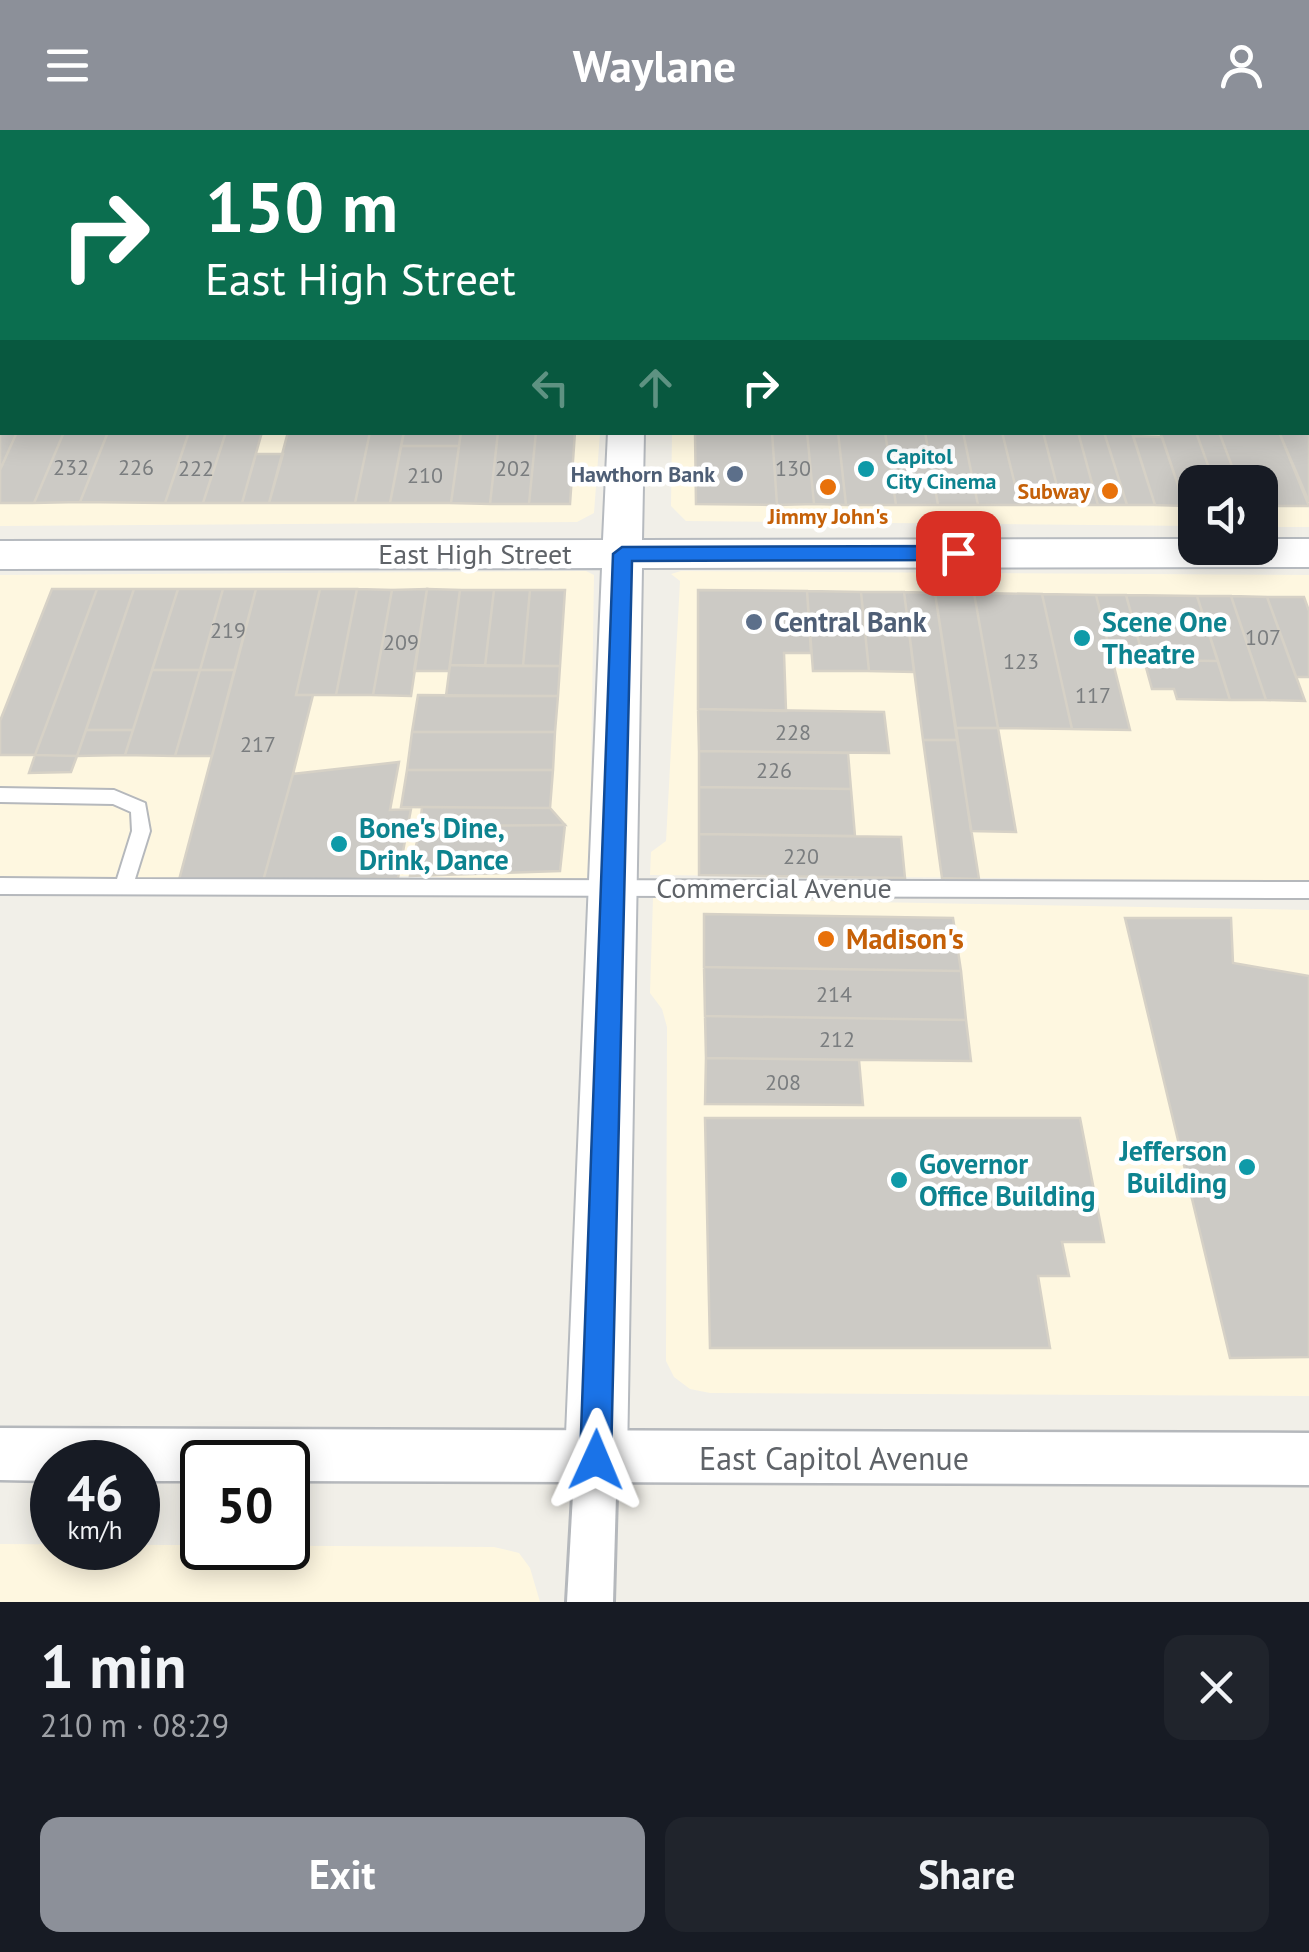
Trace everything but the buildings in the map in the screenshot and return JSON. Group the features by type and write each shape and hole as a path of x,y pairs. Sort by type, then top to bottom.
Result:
{"main road":[{"path":"596,1460 626,435"},
{"name":"East High Street","path":"0,555 1309,552"}],"street":[{"name":"East Capitol Avenue","path":"0,1454 596,1460 1309,1459"},
{"path":"590,1602 596,1460"}],"lane":[{"path":"0,795 114,797 139,808 141,831 124,886"},
{"name":"Commercial Avenue","path":"0,886 1309,890"}],"shaded area":[{"path":"0,435 600,435 594,513 577,522 0,526"},
{"path":"672,435 1308,435 1309,527 1278,527 1278,465 1178,465 1178,526 686,521 671,506"},
{"path":"586,571 594,575 590,835 598,878 586,882 410,876 0,880 0,575"},
{"path":"681,571 1309,575 1309,881 650,875 651,852 666,841 680,581 671,574"},
{"path":"653,898 1309,910 1309,1396 710,1393 690,1389 674,1377 666,1361 667,1027 662,1009 650,993"},
{"path":"0,1544 30,1544 30,1570 160,1570 160,1545 180,1545 180,1570 310,1570 310,1546 494,1547 519,1553 530,1568 540,1602 0,1602"}],"place":[{"name":"Capitol City Cinema","path":"866,469"},
{"name":"Hawthorn Bank","path":"735,474"},
{"name":"Jimmy John's","path":"828,487"},
{"name":"Subway","path":"1110,491"},
{"name":"Central Bank","path":"754,622"},
{"name":"Scene One Theatre","path":"1082,638"},
{"name":"Bone's Dine, Drink, Dance","path":"339,844"},
{"name":"Madison's","path":"826,939"},
{"name":"Jefferson Building","path":"1247,1167"},
{"name":"Governor Office Building","path":"899,1180"}],"route":[{"path":"596,1460 622,554 958,553"}]}
